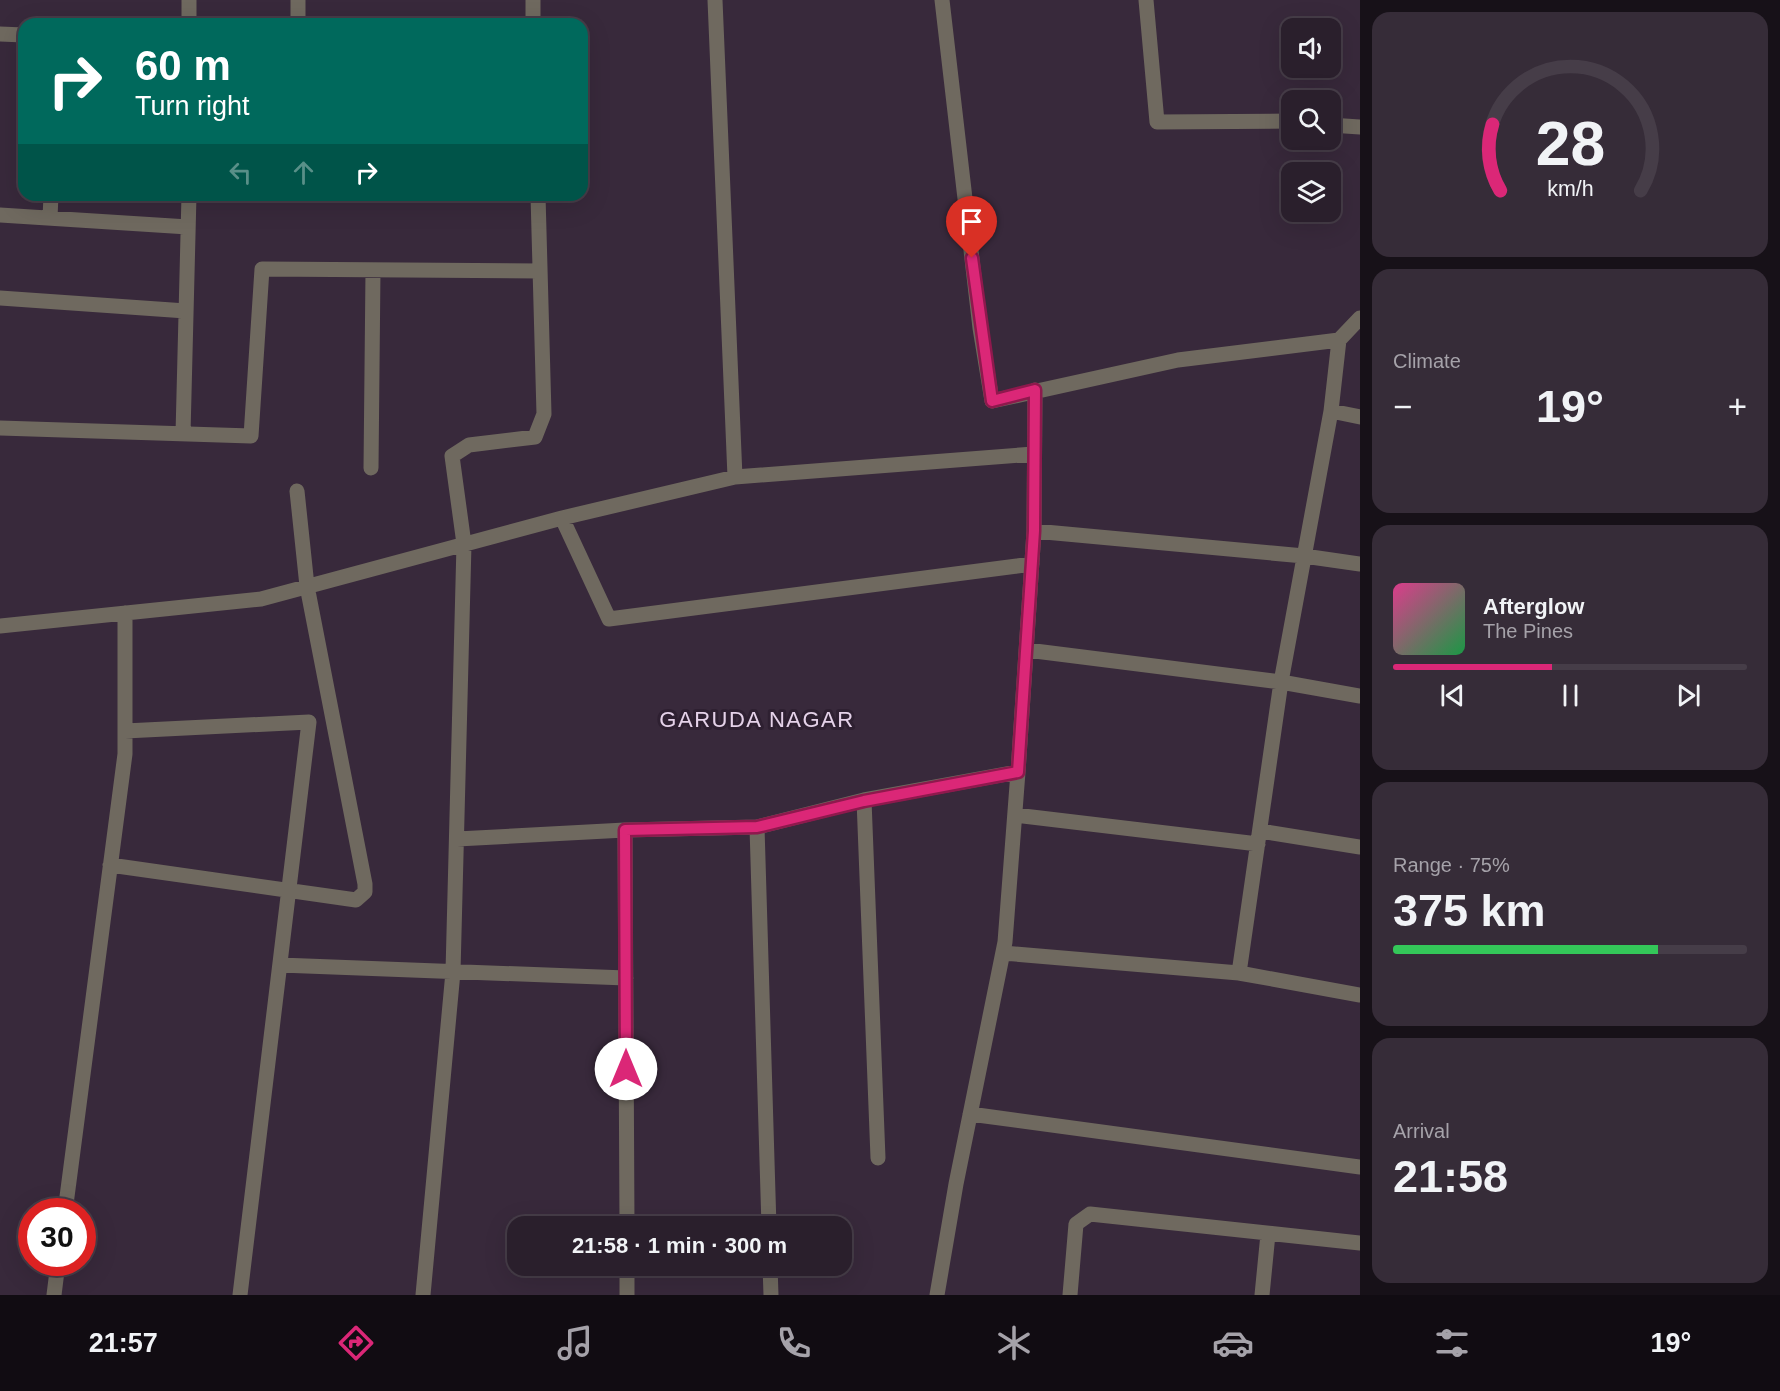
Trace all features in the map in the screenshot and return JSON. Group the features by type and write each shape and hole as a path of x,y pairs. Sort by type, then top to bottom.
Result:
{"street":[{"path":"189,0 189,18"},
{"path":"298,0 298,18"},
{"path":"533,0 533,18"},
{"path":"715,0 735,477"},
{"path":"942,0 980,328 992,401 1178,360 1339,340"},
{"path":"1146,0 1156,122 1281,121"},
{"path":"0,34 18,35"},
{"path":"1341,126 1360,127"},
{"path":"50,218 51,201"},
{"path":"183,434 189,201"},
{"path":"423,1295 453,972 464,544 452,456 469,445 535,437 544,414 538,201"},
{"path":"0,215 188,227"},
{"path":"0,428 251,436 262,269 540,271"},
{"path":"371,468 373,270"},
{"path":"0,298 186,311"},
{"path":"1239,973 1281,682 1330,411 1339,340 1360,318"},
{"path":"938,1295 970,1114 1009,917 1034,531 1035,390"},
{"path":"1330,411 1360,417"},
{"path":"0,626 261,599 562,518 735,477 1034,454"},
{"path":"110,865 356,900 365,892 307,586 297,492"},
{"path":"562,518 609,619 1032,564"},
{"path":"1034,531 1304,556 1360,564"},
{"path":"67,1198 125,754 125,613"},
{"path":"1027,650 1281,682 1360,696"},
{"path":"125,731 309,722 240,1295"},
{"path":"456,838 625,830 757,827 864,801 1018,772"},
{"path":"864,801 878,1158"},
{"path":"1015,815 1360,848"},
{"path":"757,827 769,1216"},
{"path":"625,830 627,1216"},
{"path":"1003,953 1239,973 1360,995"},
{"path":"280,964 626,978"},
{"path":"970,1114 1360,1167"},
{"path":"1070,1295 1076,1224 1090,1214 1360,1243"},
{"path":"1262,1295 1268,1234"},
{"path":"54,1295 56,1276"},
{"path":"627,1276 627,1295"},
{"path":"770,1276 771,1295"}],"district":[{"name":"GARUDA NAGAR","path":"757,719"}],"route":[{"path":"626,1069 625,830 757,827 864,801 1018,772 1034,531 1035,390 992,401 972,258"}]}
